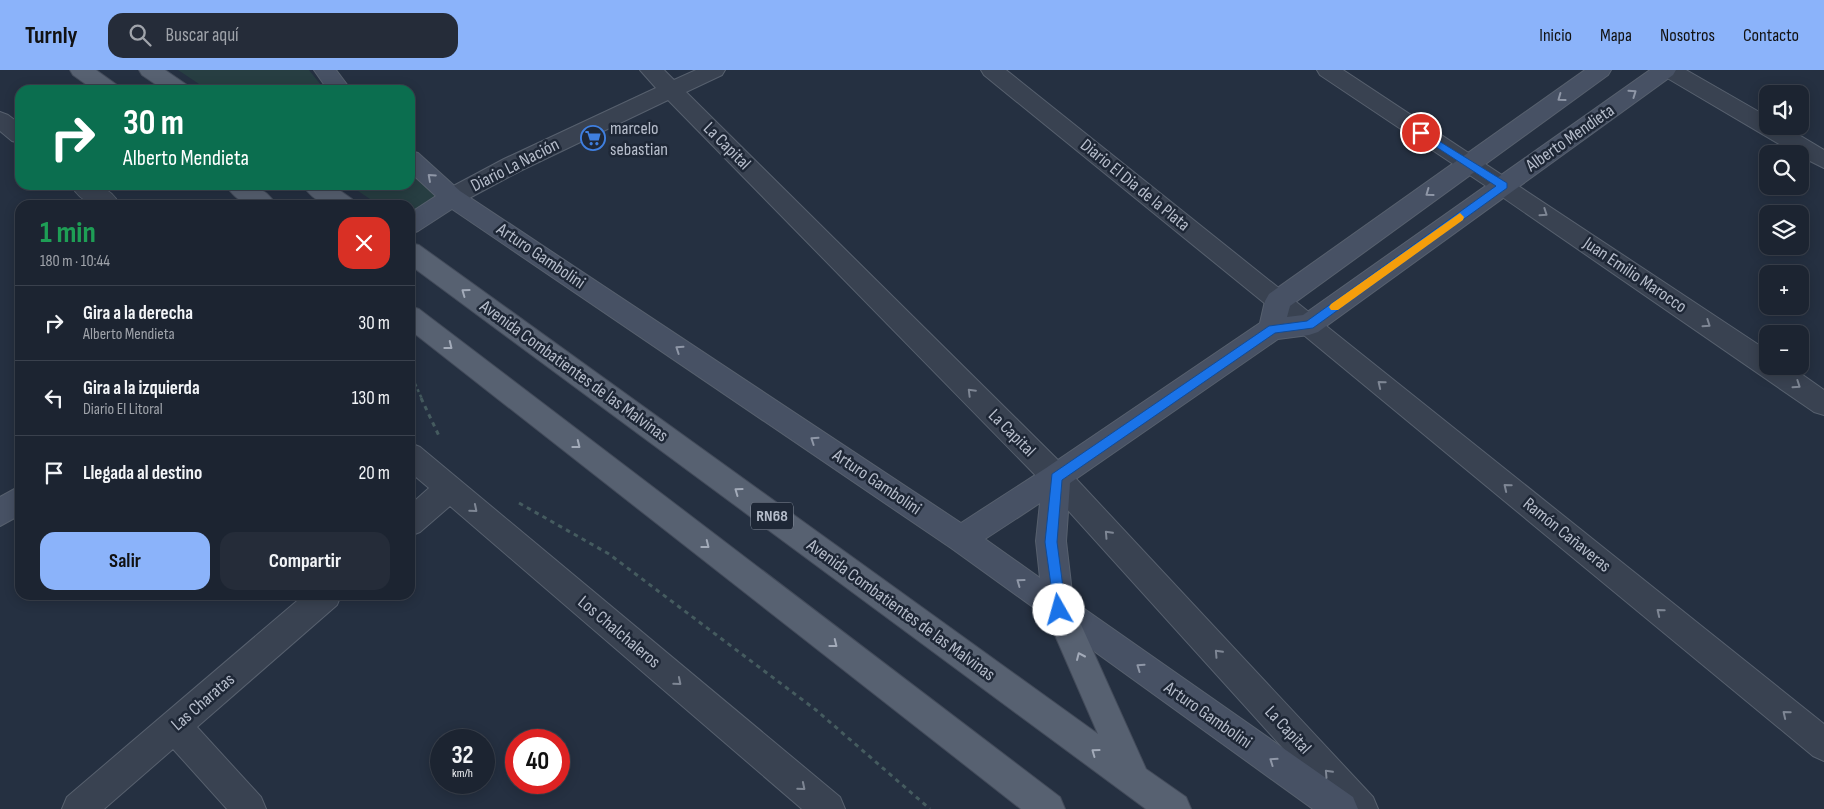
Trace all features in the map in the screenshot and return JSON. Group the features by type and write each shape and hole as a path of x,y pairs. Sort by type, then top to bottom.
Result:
{"main road":[{"path":"80,70 102,85"},
{"path":"150,70 172,85"},
{"path":"244,190 256,200"},
{"path":"322,190 337,200"},
{"name":"Avenida Combatientes de las Malvinas","path":"415,256 1174,809"},
{"path":"415,320 1048,809"},
{"path":"1059,610 1135,780"}],"street":[{"path":"326,70 336,85"},
{"name":"La Capital","path":"652,70 1056,477 1361,809"},
{"name":"Diario La Nación","path":"452,197 512,164 714,70"},
{"name":"Diario El Dia de la Plata","path":"992,70 1309,325"},
{"name":"Juan Emilio Marocco","path":"1328,70 1759,360"},
{"path":"1272,329 1278,301 1600,70"},
{"name":"Alberto Mendieta","path":"961,539 1056,477 1272,329 1309,325 1666,70"},
{"path":"1670,70 1824,160"},
{"path":"0,120 15,131"},
{"name":"Arturo Gambolini","path":"415,164 452,197 961,539 1341,809"},
{"path":"89,190 102,200"},
{"path":"415,222 452,197"},
{"name":"Ramón Cañaveras","path":"1309,325 1824,745"},
{"name":"Juan Emilio Marocco","path":"1781,375 1824,404"},
{"name":"Los Chalchaleros","path":"415,459 828,809"},
{"path":"1056,477 1051,542 1059,610"},
{"path":"415,519 449,489"},
{"path":"0,513 15,502"},
{"name":"Las Charatas","path":"79,809 320,600"},
{"path":"174,726 249,809"}],"path":[{"path":"415,384 440,438 446,445"},
{"path":"516,500 609,554 816,710 930,809"}],"green space":[{"path":"178,70 309,70 321,85 200,85"},
{"path":"415,169 452,197 415,215 415,200 372,200 356,190 415,190"}],"slow traffic":[{"path":"1335,307 1460,217"}],"place":[{"name":"marcelo sebastian","path":"593,138"}],"route":[{"path":"1059,610 1051,542 1056,477 1272,329 1309,325 1503,186 1421,133"}]}
